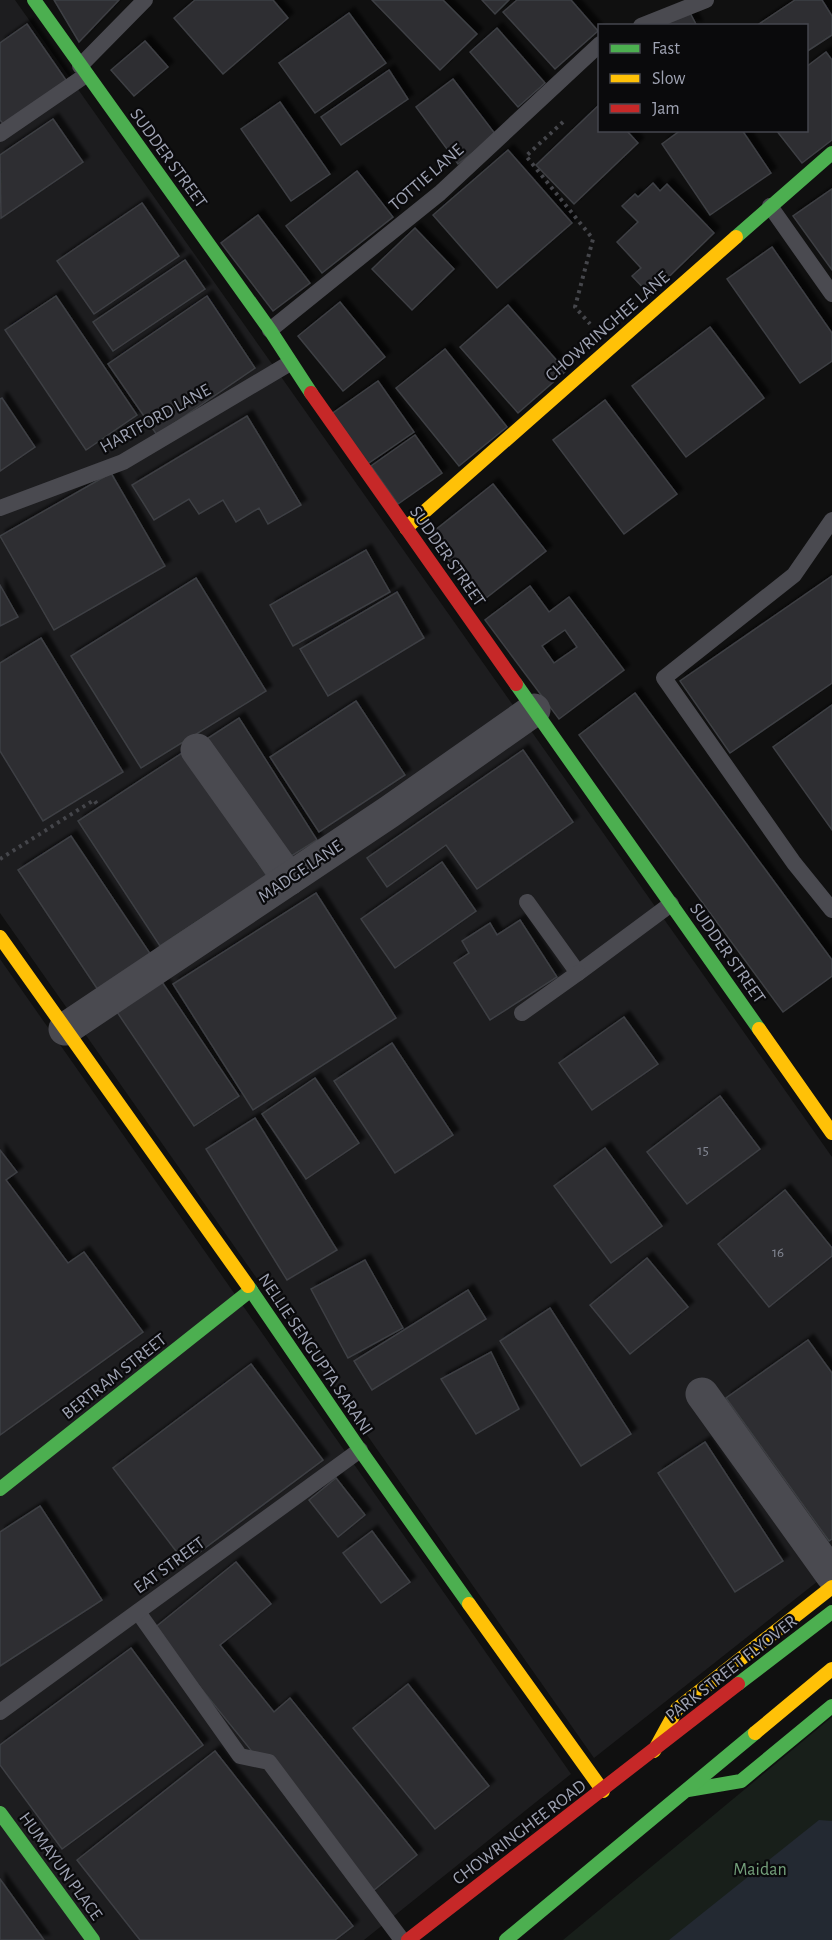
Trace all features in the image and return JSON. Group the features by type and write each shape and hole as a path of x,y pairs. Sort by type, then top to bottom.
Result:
{"street":[{"name":"SUDDER STREET","path":"34,0 270,330 290,363 832,1133"},
{"name":"CHOWRINGHEE LANE","path":"406,528 832,153"},
{"name":"MADGE LANE","path":"65,1029 389,812 534,710"},
{"path":"197,750 289,879"},
{"name":"NELLIE SENGUPTA SARANI","path":"0,937 251,1290 360,1450 603,1791"},
{"name":"BERTRAM STREET","path":"0,1489 251,1290"},
{"path":"702,1394 832,1575"},
{"path":"653,1752 677,1709 832,1587"},
{"name":"PARK STREET FLYOVER","path":"653,1752 832,1612"},
{"path":"506,1940 832,1669"},
{"path":"688,1790 741,1781 832,1706"},
{"name":"CHOWRINGHEE ROAD","path":"408,1940 653,1752"},
{"name":"HUMAYUN PLACE","path":"0,1813 93,1940"}],"lane":[{"path":"0,134 83,70 145,0"},
{"path":"646,24 706,0"},
{"name":"TOTTIE LANE","path":"270,330 440,193 598,46"},
{"path":"770,206 832,294"},
{"name":"HARTFORD LANE","path":"2,505 123,462 290,363"},
{"path":"832,520 794,575 664,678 794,863 832,910"},
{"path":"527,902 578,973"},
{"path":"522,1013 671,904"},
{"name":"EAT STREET","path":"0,1712 360,1450"},
{"path":"138,1612 240,1756 269,1762 402,1940"}],"path":[{"path":"563,122 526,156 593,239 575,307 611,347"},
{"path":"0,859 94,800 99,807"}],"shaded area":[{"path":"0,0 15,0 832,1157 832,1570 594,1758 0,913"},
{"path":"0,959 571,1774 364,1940 0,1940"},
{"path":"819,1820 832,1821 832,1940 669,1940"}],"green space":[{"name":"Maidan","path":"832,1717 832,1940 563,1940"}],"building":[{"path":"54,0 119,0 79,42"},
{"path":"195,0 273,0 288,18 223,74 174,18"},
{"path":"372,0 443,0 477,34 440,70"},
{"path":"482,0 509,0 495,14"},
{"path":"517,0 571,0 598,31 555,69 503,12"},
{"path":"795,0 822,0 832,16 832,35 808,51 808,24 759,24"},
{"path":"689,11 696,24 666,24"},
{"path":"349,13 386,63 315,113 279,63"},
{"path":"27,24 68,83 5,126 0,120 0,43"},
{"path":"497,28 545,83 518,107 470,52"},
{"path":"145,41 168,67 134,96 111,70"},
{"path":"826,52 832,60 832,140 802,163 778,132 808,132 808,66"},
{"path":"389,70 408,99 341,145 321,117"},
{"path":"453,79 496,135 458,164 416,107"},
{"path":"280,102 330,174 291,201 241,129"},
{"path":"598,106 598,132 628,132 638,143 574,204 536,165"},
{"path":"53,119 83,162 1,218 0,155"},
{"path":"678,132 743,132 771,173 710,215 662,144"},
{"path":"508,150 572,223 497,288 433,215"},
{"path":"357,171 393,217 322,273 286,226"},
{"path":"653,183 660,191 667,184 714,233 650,295 632,276 641,268 617,242 638,222 622,206 635,194 638,197"},
{"path":"832,189 832,270 793,216"},
{"path":"142,203 179,256 94,314 57,261"},
{"path":"258,215 310,283 273,311 221,243"},
{"path":"415,228 454,269 412,310 372,269"},
{"path":"772,247 832,333 832,361 800,383 727,279"},
{"path":"185,260 205,289 113,351 93,322"},
{"path":"56,296 137,415 86,450 5,330"},
{"path":"207,296 255,368 157,435 108,364"},
{"path":"340,302 385,357 343,391 298,336"},
{"path":"508,305 566,371 518,413 460,347"},
{"path":"710,327 764,398 686,457 632,386"},
{"path":"445,349 507,427 459,466 396,388"},
{"path":"378,381 414,432 366,465 330,415"},
{"path":"2,398 35,447 0,471 0,399"},
{"path":"605,400 677,494 624,534 553,440"},
{"path":"247,416 301,505 268,524 259,508 236,522 223,500 199,514 189,499 154,520 132,485"},
{"path":"415,435 442,473 398,504 371,466"},
{"path":"111,473 165,566 54,630 0,536"},
{"path":"493,484 546,551 481,602 429,535"},
{"path":"366,550 390,592 293,646 270,605"},
{"path":"832,576 832,683 730,753 680,681"},
{"path":"196,578 266,691 141,768 71,656"},
{"path":"0,585 18,617 0,626"},
{"path":"530,586 549,612 569,597 624,670 559,719 485,620","holes":["565,630 577,647 554,663 542,646"]},
{"path":"397,592 424,638 328,696 300,649"},
{"path":"41,638 123,772 43,821 0,751 0,663"},
{"path":"635,693 832,960 832,976 783,1012 579,735"},
{"path":"356,701 405,775 319,832 270,757"},
{"path":"832,705 832,830 773,747"},
{"path":"239,718 317,840 280,863 202,742"},
{"path":"523,750 573,822 477,889 446,845 387,887 367,858"},
{"path":"185,751 267,876 160,946 78,821"},
{"path":"71,836 151,955 98,990 18,870"},
{"path":"442,862 476,911 395,968 361,919"},
{"path":"316,893 396,1018 253,1110 173,984"},
{"path":"520,920 557,977 490,1020 454,963 469,953 462,941 490,923 497,935"},
{"path":"162,982 239,1096 194,1126 117,1012"},
{"path":"624,1017 658,1064 592,1110 559,1063"},
{"path":"392,1043 453,1135 395,1173 334,1081"},
{"path":"315,1078 359,1143 306,1179 262,1114"},
{"path":"720,1096 760,1149 687,1204 647,1152"},
{"path":"255,1118 337,1250 287,1280 206,1149"},
{"path":"605,1148 662,1226 611,1263 554,1186"},
{"path":"0,1150 17,1172 6,1180 68,1263 84,1252 143,1332 0,1435"},
{"path":"785,1190 832,1248 832,1256 769,1307 718,1244"},
{"path":"647,1258 688,1307 630,1354 590,1305"},
{"path":"365,1260 403,1328 348,1358 311,1289"},
{"path":"468,1290 486,1319 372,1390 354,1361"},
{"path":"550,1308 631,1434 581,1466 500,1341"},
{"path":"808,1340 832,1373 832,1539 829,1541 726,1398"},
{"path":"491,1352 519,1409 476,1434 441,1379"},
{"path":"251,1364 323,1460 185,1563 113,1468"},
{"path":"705,1442 783,1561 735,1592 658,1473"},
{"path":"336,1478 365,1515 338,1537 309,1500"},
{"path":"40,1506 102,1600 0,1666 0,1532"},
{"path":"372,1531 410,1582 381,1603 343,1553"},
{"path":"236,1562 271,1604 220,1645 274,1712 290,1698 417,1855 368,1895 153,1629"},
{"path":"131,1648 203,1745 62,1849 0,1765 0,1745"},
{"path":"408,1684 489,1786 435,1829 353,1728"},
{"path":"215,1751 353,1926 335,1940 140,1940 77,1860"},
{"path":"0,1879 44,1940 0,1940"}],"traffic: fast":[{"path":"34,0 270,330 311,393"},
{"path":"736,237 832,153"},
{"path":"516,684 759,1029"},
{"path":"248,1286 469,1604"},
{"path":"0,1489 251,1290"},
{"path":"738,1684 832,1612"},
{"path":"688,1790 741,1781 832,1706"},
{"path":"506,1940 755,1733"},
{"path":"0,1813 93,1940"}],"traffic: slow":[{"path":"406,528 736,237"},
{"path":"0,937 248,1286"},
{"path":"759,1029 832,1133"},
{"path":"654,1751 677,1709 832,1587"},
{"path":"469,1604 603,1791"},
{"path":"755,1733 832,1669"}],"traffic: jam":[{"path":"311,393 516,684"},
{"path":"408,1940 738,1684"}]}
